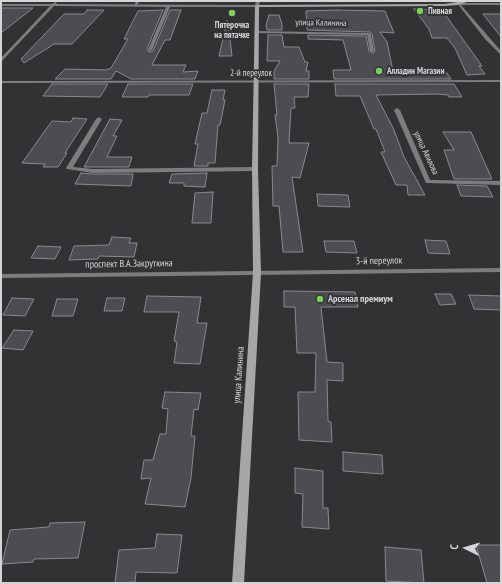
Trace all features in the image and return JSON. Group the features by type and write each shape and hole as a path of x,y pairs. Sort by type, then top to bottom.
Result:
{"main road":[{"path":"258,3 458,4 468,1"},
{"name":"улица Калинина","path":"238,583 257,272 255,169 256,32 258,3"}],"street":[{"path":"1,61 58,1"},
{"path":"135,5 138,1"},
{"path":"1,5 169,5 176,3 258,3"},
{"path":"458,4 501,4"},
{"path":"458,4 501,54"},
{"path":"150,50 169,5"},
{"name":"улица Калинина","path":"256,32 369,34 372,51"},
{"name":"2-й переулок","path":"1,82 501,81"},
{"name":"улица Авилова","path":"398,110 428,182 501,183"},
{"path":"99,119 69,168 93,171 255,169"},
{"name":"3-й переулок","path":"257,272 501,270"},
{"name":"проспект В.А.Закруткина","path":"1,276 257,272"}],"building":[{"path":"1,8 33,8 1,33"},
{"path":"414,9 442,10 482,66 479,66 485,74 467,75 455,48 447,38 432,38 429,29"},
{"path":"87,10 104,10 72,44 54,44 24,63 21,59 64,14 84,14"},
{"path":"163,10 147,49 149,52 153,51 170,10 181,10 170,40 165,40 152,65 186,65 183,72 198,71 195,79 131,79 116,71 111,79 55,79 65,69 106,70 111,68 128,39 124,39 138,11"},
{"path":"306,11 385,11 394,33 380,32 387,42 393,71 446,72 451,79 334,79 333,70 351,70 343,40 308,39 308,35 366,36 369,51 373,53 375,51 372,34 370,32 307,30"},
{"path":"483,14 501,14 501,37"},
{"path":"269,15 279,15 282,30 267,30 266,25"},
{"path":"227,21 232,56 219,56"},
{"path":"268,35 282,35 284,47 299,47 305,62 308,62 306,71 309,71 309,79 274,79 274,71 280,61 267,61"},
{"path":"52,84 108,84 100,97 43,96"},
{"path":"128,84 193,84 189,95 122,97"},
{"path":"274,84 309,84 308,97 294,97 295,108 291,108 289,143 309,143 300,178 292,177 303,252 283,252 279,206 273,206 272,166 277,166 278,137 275,115 277,115"},
{"path":"335,84 454,84 462,97 449,97 448,95 437,94 376,95 394,130 404,157 425,195 408,195 407,185 396,185 381,152 385,152 376,129 374,129 360,96 336,96"},
{"path":"212,90 225,90 223,100 225,100 220,125 218,125 215,163 208,163 208,166 194,166 198,144 195,144 202,113 207,113"},
{"path":"73,118 87,119 65,153 67,153 58,167 43,167 45,164 22,163 52,121 71,122"},
{"path":"110,119 122,120 113,136 117,136 107,157 132,157 129,167 84,167"},
{"path":"443,132 471,132 492,179 454,179 444,150 454,150"},
{"path":"81,173 133,174 131,186 75,184"},
{"path":"207,173 205,187 184,186 184,183 169,183 172,174"},
{"path":"457,185 487,186 493,197 461,196"},
{"path":"213,192 211,223 192,223 195,193"},
{"path":"317,194 348,195 350,207 318,206"},
{"path":"112,237 131,238 129,243 137,243 134,257 99,256 98,259 69,260 74,246 109,245"},
{"path":"425,240 446,241 450,254 428,253"},
{"path":"324,241 354,241 357,253 326,252"},
{"path":"38,246 61,247 55,259 31,258"},
{"path":"284,291 355,292 358,307 321,307 327,362 343,363 343,381 327,380 328,421 331,422 332,442 299,440 298,392 315,392 316,353 297,353 295,307 284,307"},
{"path":"435,294 451,294 456,304 440,305"},
{"path":"469,295 501,296 501,310 474,309"},
{"path":"147,296 201,297 197,323 207,323 200,364 174,363 177,342 174,341 179,312 144,312"},
{"path":"12,298 34,299 25,316 3,315"},
{"path":"107,298 125,298 122,311 104,311"},
{"path":"57,299 78,299 73,316 52,316"},
{"path":"14,330 33,331 23,350 2,348"},
{"path":"165,392 201,393 198,410 194,409 191,436 195,436 191,478 185,507 145,504 151,478 141,479 144,460 153,460 160,434 166,434 168,409 162,408"},
{"path":"343,452 382,455 383,474 343,471"},
{"path":"295,468 323,471 323,508 328,508 329,529 302,527 303,494 295,493"},
{"path":"85,522 78,558 34,559 33,562 2,564 10,530 49,527 50,523"},
{"path":"157,534 182,535 177,573 136,572 135,582 115,583 119,550 155,548"},
{"path":"476,545 501,545 501,583 487,583"},
{"path":"385,547 421,550 424,583 386,581"}],"place":[{"name":"Пивная","path":"420,11"},
{"name":"Пятерочка на пятачке","path":"232,13"},
{"name":"Алладин Магазин","path":"379,71"},
{"name":"Арсенал премиум","path":"320,299"}]}
